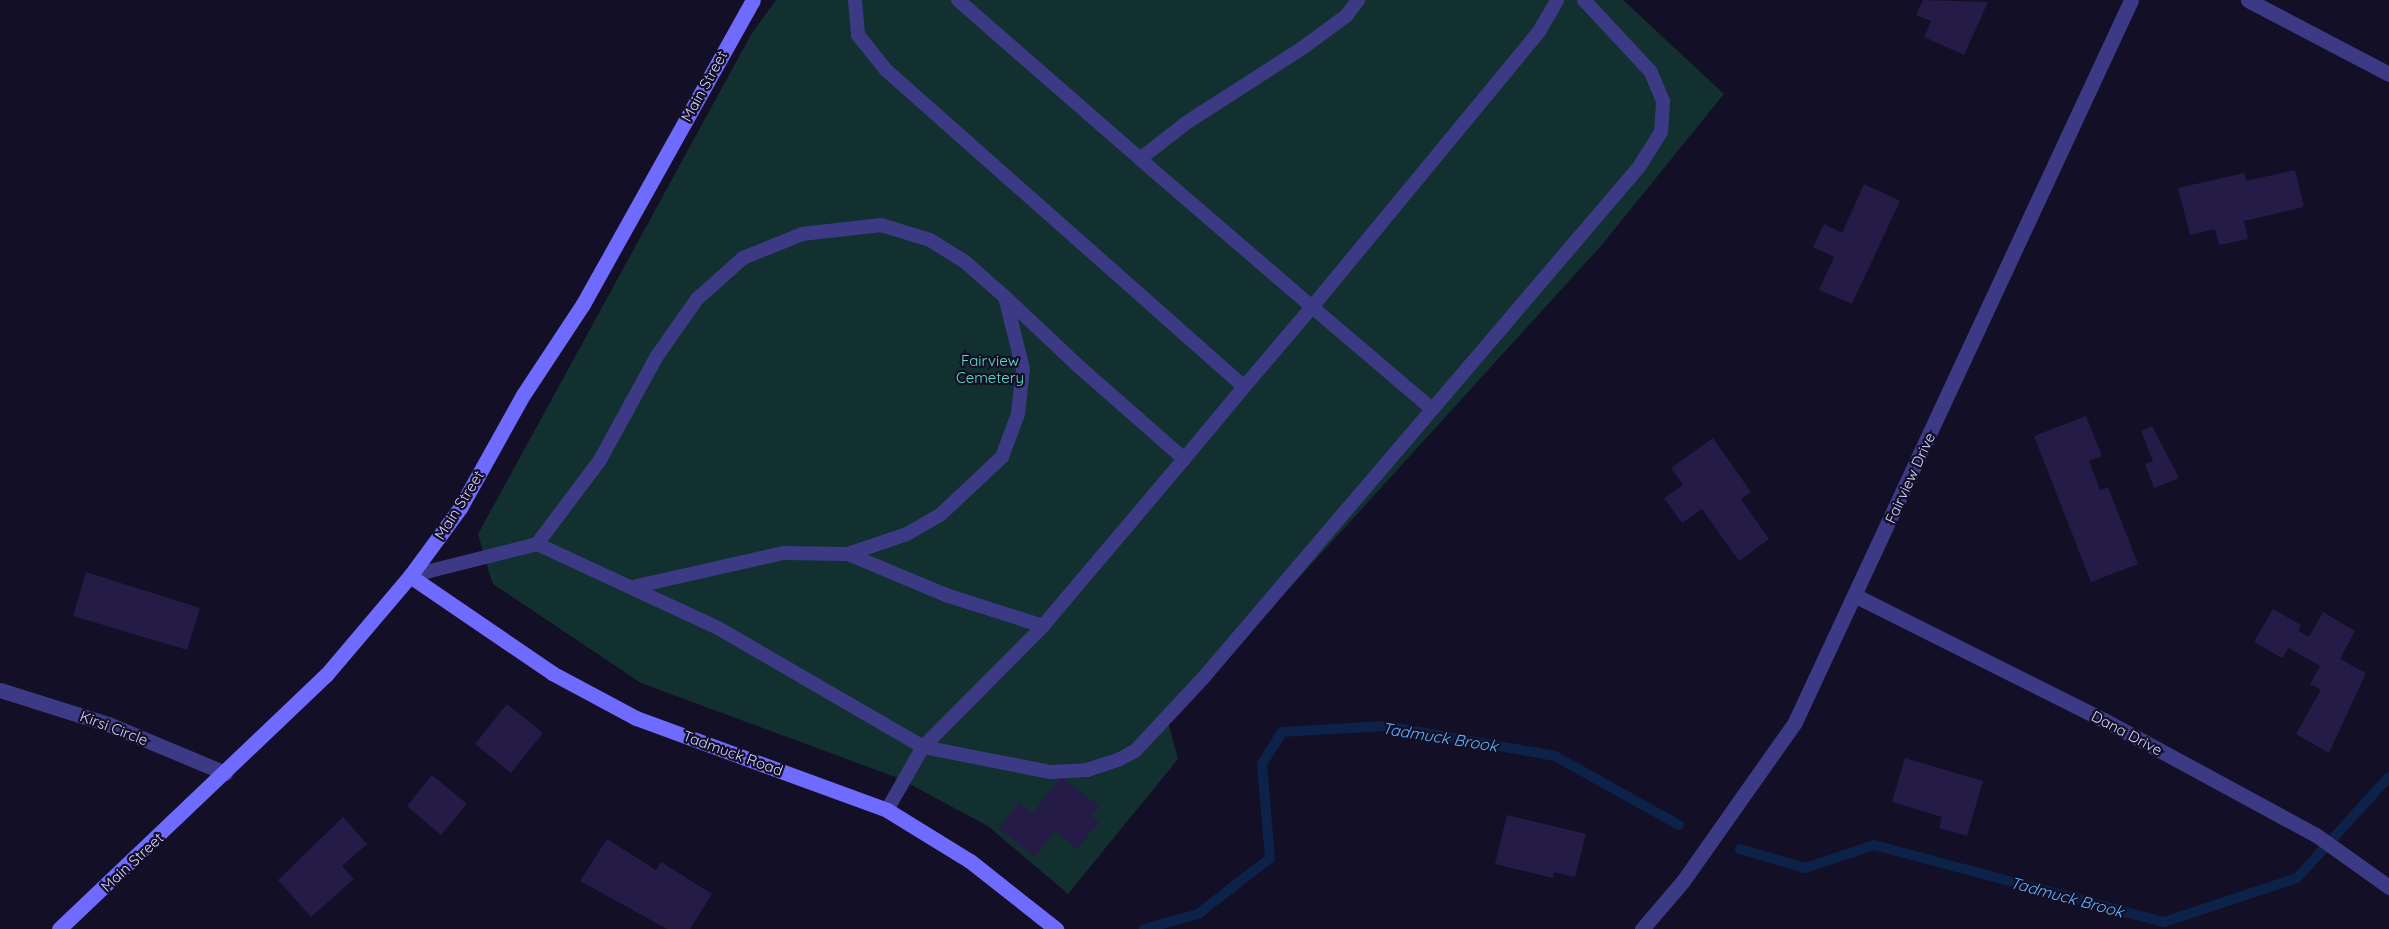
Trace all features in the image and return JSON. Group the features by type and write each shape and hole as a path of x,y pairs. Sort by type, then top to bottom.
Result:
{"main road":[{"name":"Main Street","path":"59,929 326,675 410,576 460,508 523,395 583,304 753,0"},
{"name":"Tadmuck Road","path":"410,576 552,674 636,718 887,810 970,861 1056,929"}],"street":[{"name":"Fairview Drive","path":"1642,929 1683,881 1795,722 1856,596 2131,0"},
{"path":"2248,0 2389,74"},
{"name":"Dana Drive","path":"1856,596 2104,720 2316,835 2389,887"},
{"name":"Kirsi Circle","path":"0,690 108,724 225,773"}],"lane":[{"path":"855,0 858,35 886,70 1244,387"},
{"path":"957,0 1432,409"},
{"path":"1140,159 1186,123 1301,49 1346,16 1358,0"},
{"path":"887,810 923,747 1043,626 1312,307 1540,30 1557,0"},
{"path":"410,576 537,544 637,586 923,747 1051,772 1087,770 1136,750 1639,167 1661,132 1663,101 1650,71 1584,0"},
{"path":"537,544 600,460 657,356 697,298 743,258 802,234 881,225 930,240 1005,297 1184,459"},
{"path":"637,586 783,553 848,554 907,534 940,515 1002,457 1018,414 1023,369 1005,297"},
{"path":"848,554 946,595 1043,626"}],"green space":[{"name":"Fairview Cemetery","path":"776,0 1623,0 1724,94 1600,247 1168,722 1178,759 1068,894 988,826 898,778 641,683 493,584 489,572 478,534 752,33"}],"building":[{"path":"1923,0 1988,2 1964,55 1924,37 1931,21 1916,15"},
{"path":"2295,170 2304,207 2244,221 2248,239 2219,245 2215,229 2190,235 2178,188 2244,173 2246,181"},
{"path":"1864,184 1900,201 1852,304 1819,290 1834,257 1813,247 1824,224 1842,233"},
{"path":"2086,416 2102,456 2089,461 2100,490 2108,487 2138,564 2091,582 2034,436"},
{"path":"2152,426 2179,478 2154,488 2145,464 2153,461 2141,431"},
{"path":"1713,438 1751,492 1741,499 1769,539 1739,561 1702,509 1682,523 1664,498 1683,485 1671,468"},
{"path":"86,572 200,608 187,650 73,616"},
{"path":"2273,609 2301,625 2298,631 2309,637 2323,612 2355,631 2340,659 2366,673 2329,753 2296,734 2321,690 2310,684 2320,666 2289,648 2282,658 2254,642"},
{"path":"507,704 543,733 511,773 475,744"},
{"path":"1905,758 1983,781 1967,836 1939,828 1942,817 1892,802"},
{"path":"432,775 467,804 441,835 407,806"},
{"path":"1061,776 1099,806 1091,816 1099,822 1077,849 1055,831 1035,857 999,829 1019,802 1033,813"},
{"path":"1507,815 1586,834 1575,877 1554,872 1553,878 1495,864"},
{"path":"343,817 367,844 342,866 354,879 311,917 278,880"},
{"path":"607,839 656,870 661,862 712,894 690,929 667,929 580,881"}],"waterway":[{"name":"Tadmuck Brook","path":"1144,929 1198,914 1270,858 1262,764 1282,732 1385,726 1555,756 1679,825"},
{"name":"Tadmuck Brook","path":"1740,849 1805,868 1874,845 2164,922 2297,878 2389,777"}]}
